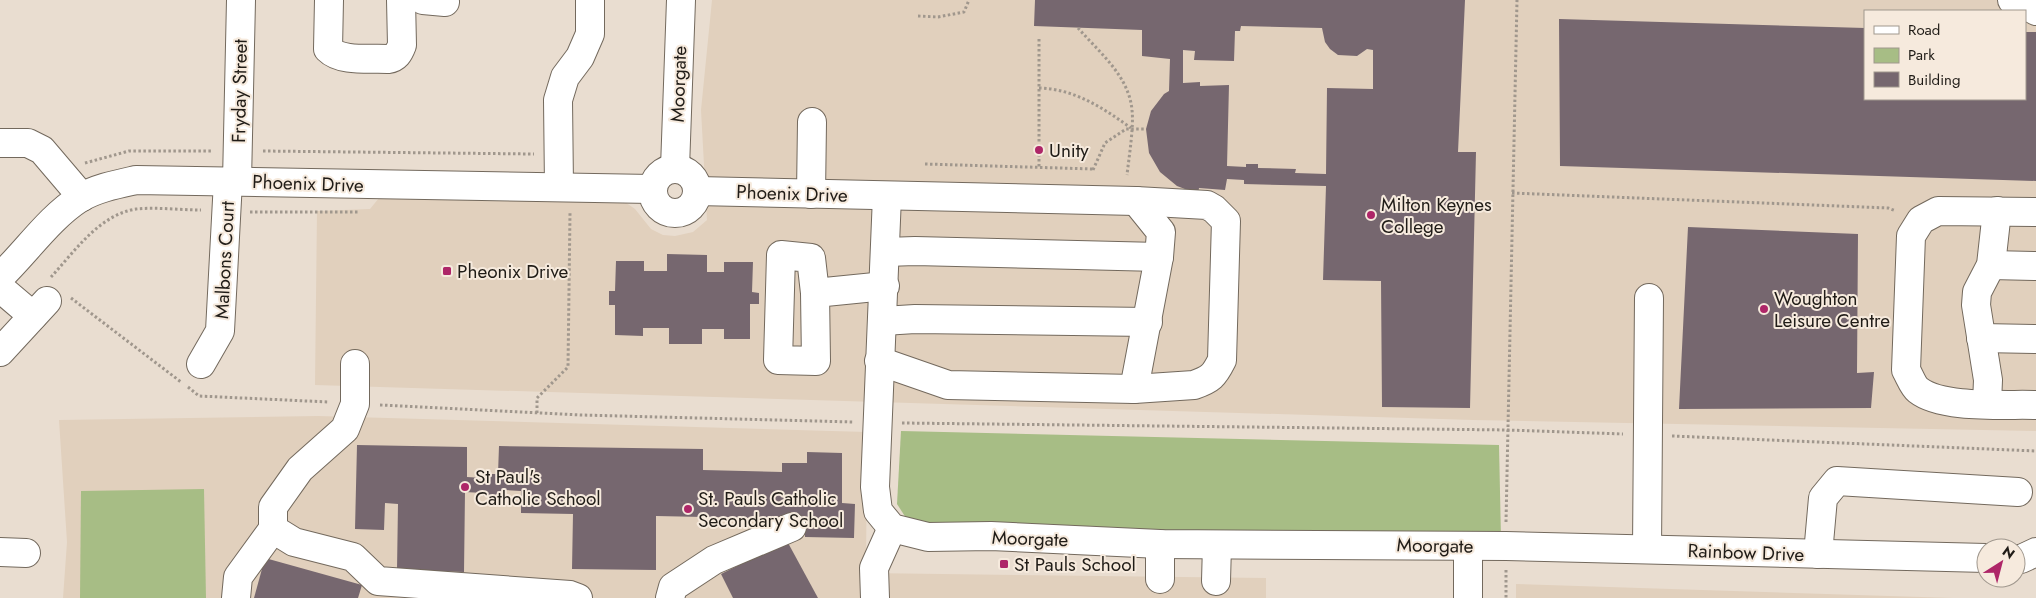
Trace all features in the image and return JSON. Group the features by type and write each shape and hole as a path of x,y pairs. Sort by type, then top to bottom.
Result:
{"street":[{"name":"Fryday Street","path":"232,181 241,0"},
{"path":"329,0 328,49 333,54 341,57 388,59 393,58 399,52 402,45 401,0"},
{"path":"565,187 558,100 565,77 580,57 590,34 590,0"},
{"name":"Moorgate","path":"676,168 681,0"},
{"path":"2012,0 2018,1 2036,12"},
{"path":"811,194 812,122"},
{"path":"0,143 28,143 42,150 82,197"},
{"path":"676,168 686,172 694,180 697,191 694,203 685,211 674,214 662,210 654,201 652,190 656,178 664,171 676,168"},
{"name":"Phoenix Drive","path":"0,277 58,215 82,197 107,187 136,180 652,190"},
{"name":"Malbons Court","path":"201,364 220,331 227,210 232,181"},
{"name":"Phoenix Drive","path":"697,191 1132,201 1207,205 1226,221 1222,360 1214,376 1194,385 1134,389"},
{"path":"876,598 874,568 892,528 878,511 875,487 879,361 885,286 887,196"},
{"path":"879,361 948,384 1134,389 1148,322 1159,257 1161,232 1132,201"},
{"path":"2036,212 1938,211 1921,220 1911,236 1906,370 1916,388 1927,396 1946,402 2036,405"},
{"path":"1987,403 1988,380 1976,305 1977,292 1990,265 1997,211"},
{"path":"886,252 915,251 1159,257"},
{"path":"1990,265 2036,266"},
{"path":"816,293 885,286"},
{"path":"0,288 49,298"},
{"path":"0,352 49,298"},
{"path":"1647,549 1649,298"},
{"path":"883,321 915,319 1148,322"},
{"path":"1981,338 2036,339"},
{"path":"236,598 238,577 272,529 273,507 300,468 345,429 355,404 355,364"},
{"path":"1818,554 1823,498 1838,481 2018,492"},
{"path":"670,598 673,587 714,560 792,527"},
{"name":"Moorgate","path":"892,528 928,537 991,536 1160,544 1506,546"},
{"path":"272,529 294,542 352,557 378,581 459,593 570,595 578,598"},
{"path":"1160,544 1160,579"},
{"path":"1216,581 1217,545"},
{"path":"1468,546 1468,598"},
{"name":"Rainbow Drive","path":"1506,546 1976,558"}],"path":[{"path":"918,16 938,17 964,12 969,0"},
{"path":"1506,546 1517,0"},
{"path":"1078,28 1118,72 1132,110 1132,201"},
{"path":"1039,38 1039,168"},
{"path":"1039,88 1060,90 1091,101 1131,129"},
{"path":"1092,200 1093,169 1105,144 1126,129 1146,129"},
{"path":"925,164 1093,169"},
{"path":"536,412 537,398 568,367 565,187"},
{"path":"1512,193 1888,208 1921,220"},
{"path":"49,298 83,242 113,216 136,210 358,212"},
{"path":"21,256 49,298 199,396 536,412 878,422 1508,430 2036,450"}],"shaded area":[{"name":"Milton Keynes College","path":"712,0 2036,0 2036,431 1473,420 315,385 317,211 370,209 379,198 625,202 635,209 651,229 663,235 675,236 693,232 707,220 701,110"},
{"name":"St Paul's Catholic School","path":"318,416 867,432 866,573 1266,578 1266,598 63,598 67,542 59,420"},
{"path":"1516,584 1953,598 1516,598"}],"green space":[{"path":"901,431 1499,445 1501,538 959,528 908,521 897,504"},
{"path":"204,489 206,598 80,598 81,491"}],"building":[{"path":"1035,0 1465,0 1458,152 1476,152 1470,408 1382,407 1381,281 1323,280 1326,186 1244,184 1244,180 1227,179 1225,190 1199,188 1198,194 1177,186 1160,172 1149,153 1146,129 1151,111 1164,94 1169,91 1170,59 1142,56 1142,30 1034,26","holes":["1241,26 1322,28 1325,42 1338,55 1357,56 1367,49 1373,50 1373,89 1327,88 1326,174 1295,173 1296,169 1258,168 1258,164 1246,164 1246,167 1227,166 1229,85 1200,86 1200,82 1183,83 1183,50 1195,51 1194,60 1234,61 1235,31 1240,31"]},
{"path":"1559,19 1864,28 1864,100 2026,100 2026,32 2036,32 2036,181 1560,166"},
{"path":"1688,227 1858,234 1857,373 1874,372 1871,408 1679,409"},
{"path":"667,254 707,255 707,272 724,272 724,262 753,262 752,292 759,293 759,304 750,304 750,339 724,339 724,329 702,329 702,344 669,344 669,328 643,328 643,336 615,335 615,305 609,305 609,291 615,291 616,261 644,261 644,271 667,271"},
{"name":"St. Pauls Catholic Secondary School","path":"357,445 467,447 467,477 483,478 482,474 498,474 499,446 703,449 703,470 782,472 782,463 807,463 807,452 842,453 842,503 855,504 854,538 805,537 805,519 656,516 656,570 572,569 573,514 521,513 521,491 504,490 504,497 483,496 483,493 465,492 464,572 397,570 398,504 385,503 384,530 355,529"},
{"path":"787,541 818,598 733,598 721,574"},
{"path":"265,558 362,585 358,598 254,598"}],"place":[{"name":"Unity","path":"1039,150"},
{"name":"Milton Keynes College","path":"1371,215"},
{"name":"Pheonix Drive","path":"447,271"},
{"name":"Woughton Leisure Centre","path":"1764,309"},
{"name":"St Paul's Catholic School","path":"465,487"},
{"name":"St. Pauls Catholic Secondary School","path":"688,509"},
{"name":"St Pauls School","path":"1004,564"}]}
